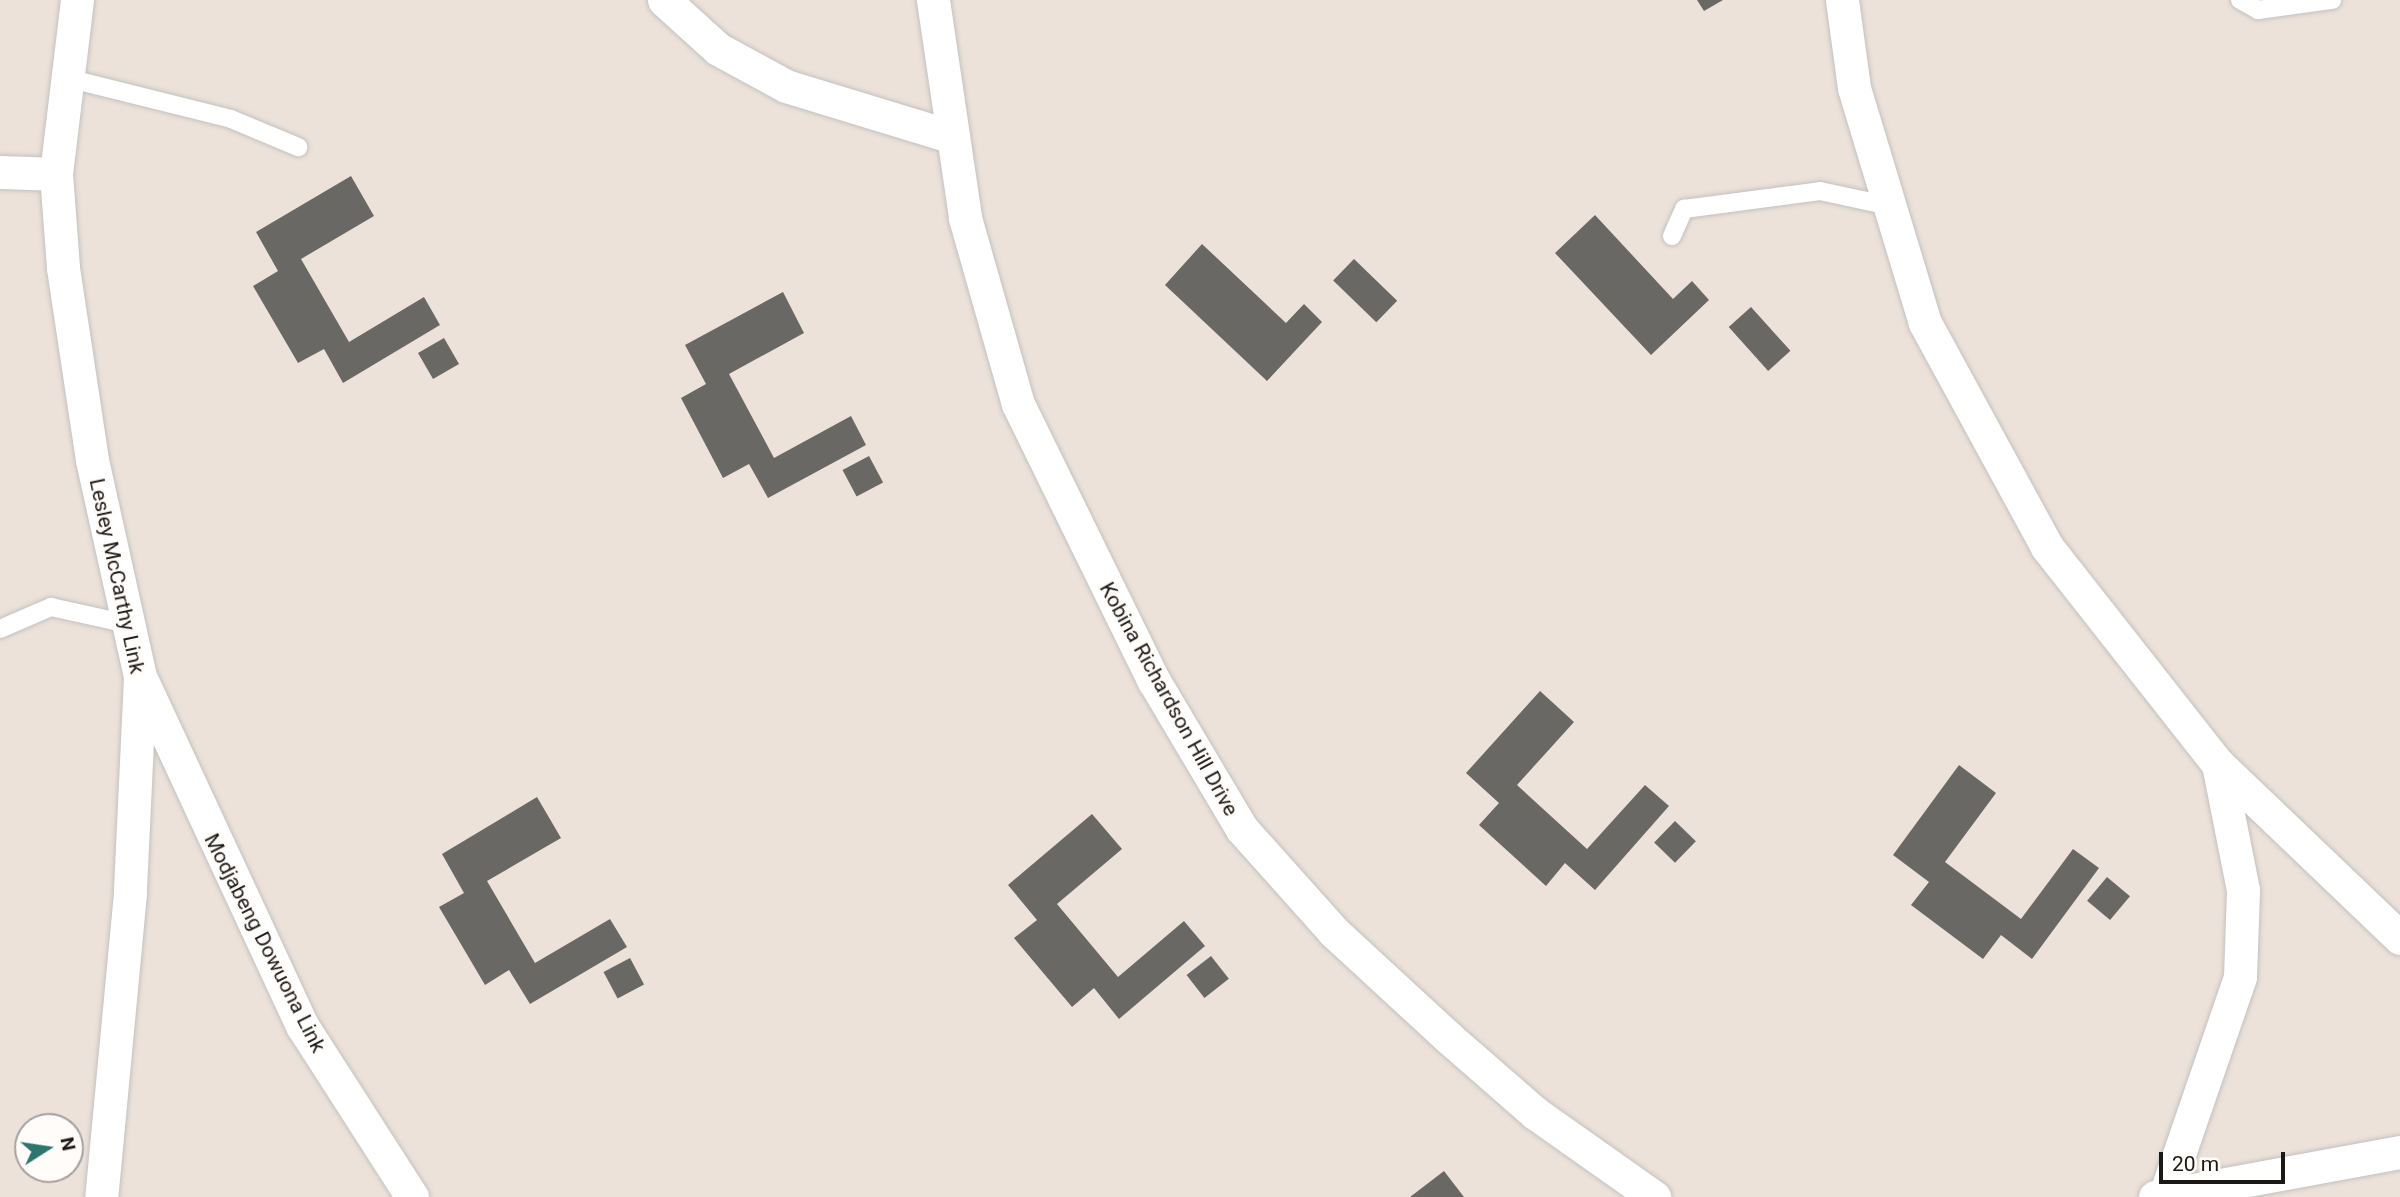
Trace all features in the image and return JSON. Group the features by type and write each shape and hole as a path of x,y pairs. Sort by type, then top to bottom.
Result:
{"street":[{"name":"Lesley McCarthy Link","path":"77,0 56,174 63,268 92,460 140,677 130,893 102,1197"},
{"path":"664,0 718,48 786,86 950,136"},
{"name":"Kobina Richardson Hill Drive","path":"933,0 950,136 965,218 1018,404 1154,681 1242,829 1334,932 1449,1038 1535,1114 1654,1197"},
{"path":"1842,0 1854,88 1925,323 2047,547 2218,764 2400,938"},
{"path":"0,172 56,174"},
{"name":"Modjabeng Dowuona Link","path":"140,677 303,1027 412,1197"},
{"path":"2160,1194 2240,977 2243,890 2218,764"},
{"path":"2160,1194 2400,1152"}],"lane":[{"path":"2240,0 2258,10 2332,0"},
{"path":"67,78 231,119 298,147"},
{"path":"1672,236 1684,209 1820,191 1890,206"},
{"path":"0,629 51,607 128,624"}],"shaded area":[{"path":"0,0 2400,0 2400,1197 0,1197"}],"building":[{"path":"1697,0 1723,0 1704,11"},
{"path":"351,176 374,216 301,259 349,342 424,297 440,325 343,383 324,349 298,363 253,286 278,271 256,232"},
{"path":"1595,215 1673,299 1692,281 1709,300 1651,355 1555,253"},
{"path":"1202,244 1286,323 1304,304 1322,322 1267,381 1165,285"},
{"path":"1354,259 1397,301 1376,322 1333,281"},
{"path":"783,292 804,333 729,374 774,458 851,416 866,445 768,498 749,464 723,478 681,398 706,384 685,345"},
{"path":"1751,307 1790,351 1768,371 1729,327"},
{"path":"444,338 459,364 433,379 418,353"},
{"path":"869,456 883,482 857,497 843,470"},
{"path":"1540,691 1574,722 1517,785 1587,849 1645,785 1669,806 1595,890 1565,863 1546,886 1479,825 1499,803 1466,773"},
{"path":"1959,765 1996,793 1945,862 2021,919 2073,849 2099,868 2032,959 2001,935 1983,959 1911,905 1929,882 1893,855"},
{"path":"537,797 561,838 487,881 535,963 610,919 627,947 530,1004 509,970 485,985 439,907 464,893 442,854"},
{"path":"1092,814 1122,849 1057,904 1118,977 1184,921 1205,946 1119,1019 1094,988 1072,1007 1014,938 1037,920 1008,885"},
{"path":"1675,821 1696,841 1675,863 1654,843"},
{"path":"2107,877 2130,896 2110,920 2087,901"},
{"path":"1211,956 1229,979 1204,998 1187,975"},
{"path":"630,958 644,984 618,999 604,972"},
{"path":"1444,1171 1464,1197 1410,1197"}]}
